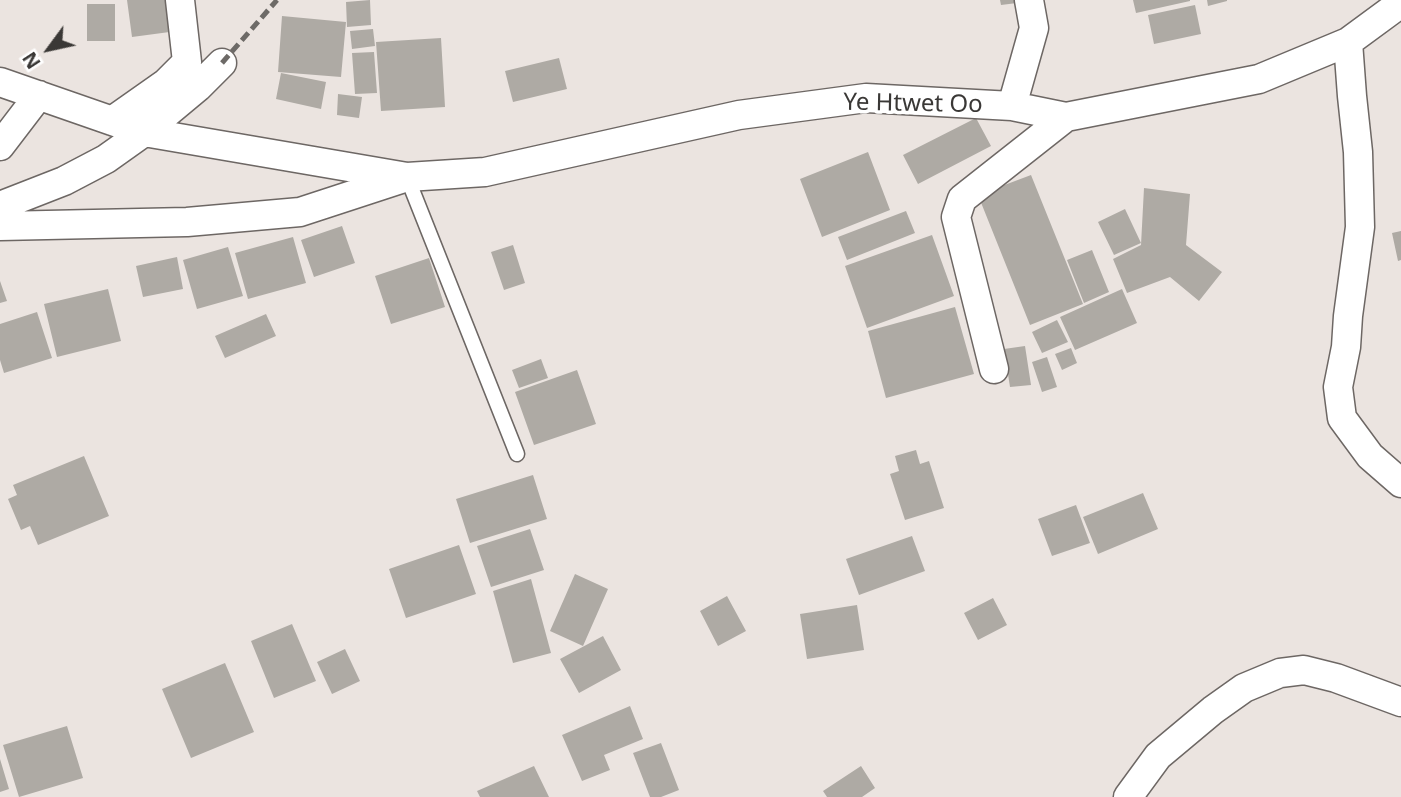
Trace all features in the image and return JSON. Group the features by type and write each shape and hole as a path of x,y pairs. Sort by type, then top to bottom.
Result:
{"street":[{"path":"112,121 166,83 187,62 180,0"},
{"path":"1012,106 1034,28 1029,0"},
{"name":"Ye Htwet Oo","path":"407,177 485,172 739,115 866,98 1012,106 1066,117 1259,79 1348,42 1401,3"},
{"path":"1348,42 1359,152 1360,227 1346,347 1338,387 1342,418 1370,456 1401,483"},
{"path":"0,206 64,181 106,159 144,132 222,63"},
{"path":"0,82 144,132 407,177"},
{"path":"0,146 39,95"},
{"path":"994,369 956,217 962,199 1066,117"},
{"path":"0,226 187,222 300,212 407,177"},
{"path":"1128,797 1158,756 1204,718 1244,688 1280,673 1304,670 1336,678 1401,702"}],"lane":[{"path":"407,177 517,454"}],"building":[{"path":"127,0 173,0 177,31 132,37"},
{"path":"370,0 371,25 347,27 346,2"},
{"path":"1000,0 1025,0 1025,2 1001,5"},
{"path":"1133,0 1190,0 1190,1 1136,13"},
{"path":"1207,0 1227,0 1227,1 1208,6"},
{"path":"87,4 115,4 115,41 87,41"},
{"path":"1195,5 1201,34 1154,44 1148,15"},
{"path":"282,16 346,22 341,77 278,72"},
{"path":"373,29 375,46 352,49 350,31"},
{"path":"441,38 445,107 381,111 376,42"},
{"path":"374,52 377,93 355,94 352,53"},
{"path":"559,58 567,89 513,102 505,71"},
{"path":"281,73 326,82 321,109 276,99"},
{"path":"338,94 362,97 359,118 337,115"},
{"path":"976,118 991,146 918,184 903,155"},
{"path":"868,152 890,210 822,237 800,179"},
{"path":"1031,175 1083,304 1030,325 978,195"},
{"path":"1144,188 1190,194 1186,245 1222,272 1199,301 1170,277 1127,293 1113,259 1141,245"},
{"path":"1125,209 1141,243 1114,255 1098,222"},
{"path":"906,211 915,233 847,260 838,237"},
{"path":"342,226 355,263 314,277 301,240"},
{"path":"1401,231 1401,260 1398,261 1392,233"},
{"path":"932,235 954,296 867,328 845,266"},
{"path":"293,237 306,283 248,299 235,253"},
{"path":"513,245 525,283 504,290 491,252"},
{"path":"228,247 243,296 197,309 183,260"},
{"path":"1092,250 1109,292 1084,303 1067,260"},
{"path":"177,257 183,289 143,297 136,266"},
{"path":"429,258 445,307 391,324 375,276"},
{"path":"0,281 7,301 0,303"},
{"path":"108,289 121,341 57,357 44,304"},
{"path":"1122,289 1137,323 1075,350 1060,317"},
{"path":"955,307 974,374 886,398 868,331"},
{"path":"37,312 52,358 4,373 0,360 0,324"},
{"path":"266,314 276,336 225,358 215,336"},
{"path":"1057,320 1068,342 1042,353 1032,332"},
{"path":"1025,346 1031,385 1010,387 1004,349"},
{"path":"1071,348 1077,363 1062,370 1055,354"},
{"path":"1047,357 1057,387 1042,392 1032,362"},
{"path":"541,359 548,378 519,388 512,370"},
{"path":"577,370 596,424 534,445 515,392"},
{"path":"916,450 920,464 929,461 944,508 905,520 890,474 899,471 895,456"},
{"path":"84,456 109,516 38,545 30,526 21,530 8,499 17,495 13,485"},
{"path":"533,475 547,519 470,543 456,499"},
{"path":"1143,493 1158,529 1098,554 1083,517"},
{"path":"1076,505 1090,543 1052,556 1038,519"},
{"path":"530,529 544,570 491,587 477,546"},
{"path":"912,536 925,571 859,595 846,559"},
{"path":"459,545 476,594 406,618 389,569"},
{"path":"575,574 608,589 583,646 550,631"},
{"path":"531,579 551,653 513,663 493,591"},
{"path":"727,596 746,631 718,646 700,611"},
{"path":"993,598 1007,625 978,640 964,613"},
{"path":"857,605 864,650 807,659 800,614"},
{"path":"292,624 316,681 274,698 251,641"},
{"path":"603,636 621,670 579,693 560,659"},
{"path":"345,649 360,681 332,694 317,662"},
{"path":"225,663 254,732 191,758 162,689"},
{"path":"630,706 643,739 604,755 610,770 582,781 562,735"},
{"path":"67,726 83,778 19,797 3,745"},
{"path":"661,743 679,790 661,797 650,797 633,753"},
{"path":"0,759 9,789 0,792"},
{"path":"534,766 549,797 480,797 477,791"},
{"path":"861,766 875,788 862,797 827,797 823,791"}],"railway":[{"path":"222,63 277,0"}]}
